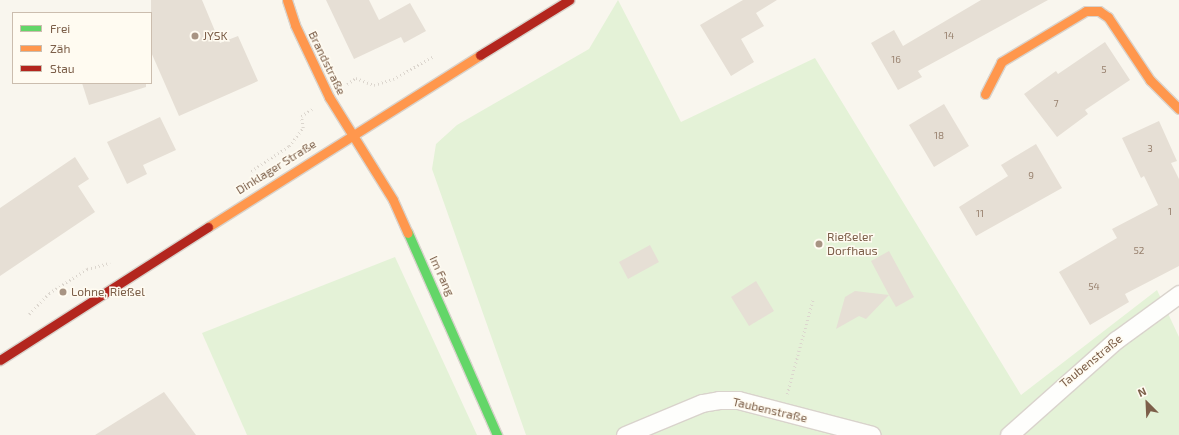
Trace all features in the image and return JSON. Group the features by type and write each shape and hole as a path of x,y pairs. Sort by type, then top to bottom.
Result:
{"street":[{"name":"Brandstraße","path":"287,0 295,25 329,97 352,134"},
{"name":"Dinklager Straße","path":"0,360 352,134 569,0"},
{"path":"985,94 1001,62 1086,12 1099,11 1108,17 1150,80 1179,108"},
{"name":"Im Fang","path":"352,134 393,200 497,435"},
{"name":"Taubenstraße","path":"1009,435 1116,340 1179,294"},
{"name":"Taubenstraße","path":"625,435 702,404 719,400 738,400 872,435"}],"path":[{"path":"249,172 289,146 303,128 301,116 356,78 374,85 393,79 440,53"},
{"path":"28,316 49,293 87,269 113,261"},
{"path":"783,412 812,299"}],"green space":[{"path":"618,0 681,122 815,58 1021,395 1157,290 1179,337 1179,435 526,435 432,169 436,144 457,125 589,49"},
{"path":"395,257 477,435 247,435 202,333"}],"building":[{"path":"151,0 202,0 220,43 238,36 258,81 179,116 152,54"},
{"path":"326,0 369,0 379,20 410,3 426,31 404,43 401,37 354,59"},
{"path":"743,0 777,0 756,13 764,26 741,39 754,62 731,76 700,25"},
{"path":"981,0 1048,0 918,71 922,77 898,90 871,43 894,30 903,46"},
{"path":"1105,42 1130,80 1085,110 1088,114 1057,137 1024,94 1056,71 1058,74"},
{"path":"82,84 146,84 146,87 89,105"},
{"path":"944,104 969,146 934,167 909,125"},
{"path":"160,117 176,150 143,165 147,174 127,184 107,142"},
{"path":"1159,121 1177,161 1171,163 1179,179 1179,266 1125,294 1129,302 1090,325 1059,272 1117,238 1112,229 1158,205 1144,176 1141,178 1122,138"},
{"path":"1036,144 1062,188 976,236 959,207 1008,176 1001,165"},
{"path":"75,157 89,179 78,186 95,212 0,276 0,208"},
{"path":"650,245 659,262 628,279 619,262"},
{"path":"889,251 914,297 896,307 871,261"},
{"path":"756,281 774,311 749,326 731,297"},
{"path":"855,291 889,295 866,319 859,316 836,329 845,297"},
{"path":"164,392 196,435 95,435"}],"traffic: fast":[{"path":"408,233 497,435"}],"traffic: slow":[{"path":"287,0 295,25 329,97 393,200 408,233"},
{"path":"985,94 1001,62 1086,11 1099,11 1108,17 1150,80 1179,109"},
{"path":"208,227 480,55"}],"traffic: jam":[{"path":"480,55 569,0"},
{"path":"0,360 208,227"}],"place":[{"name":"JYSK","path":"195,36"},
{"name":"Rießeler Dorfhaus","path":"819,244"},
{"name":"Lohne, Rießel","path":"63,292"}]}
